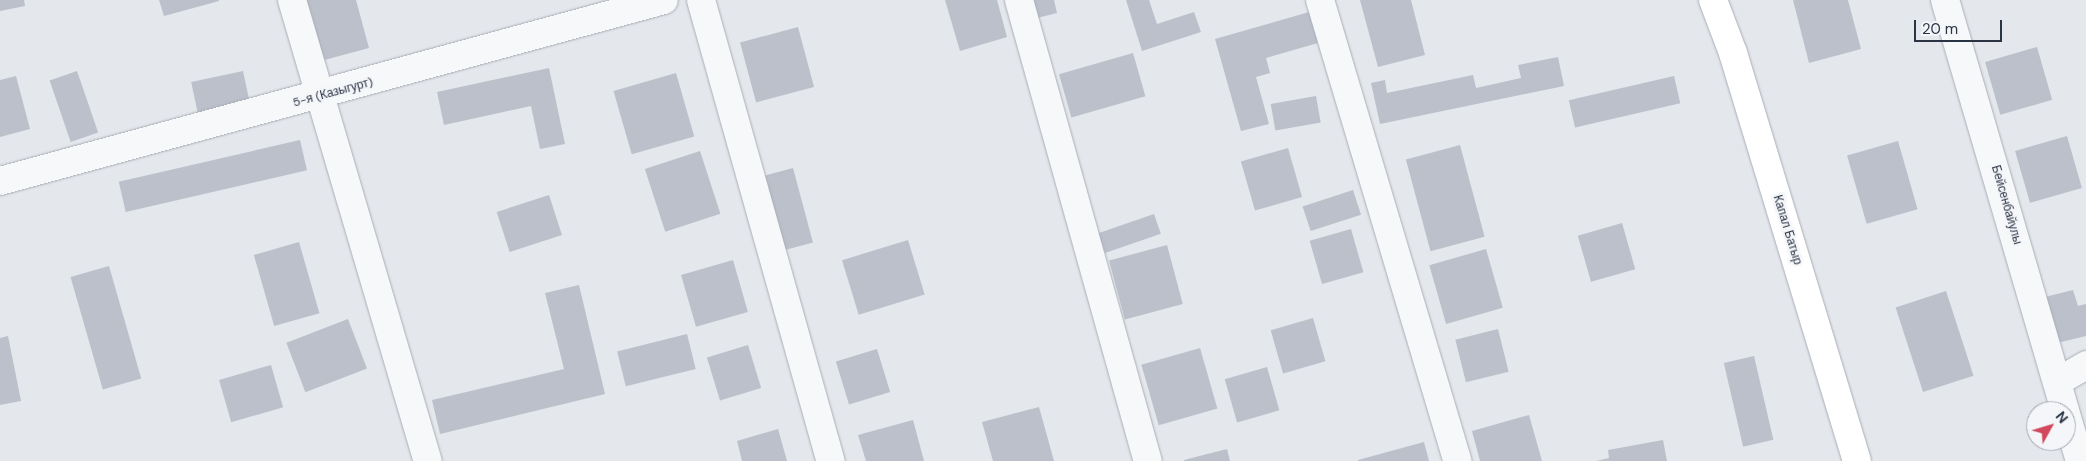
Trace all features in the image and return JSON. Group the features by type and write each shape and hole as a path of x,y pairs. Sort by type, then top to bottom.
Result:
{"main road":[{"name":"Капал Батыр","path":"1712,0 1733,53 1857,461"}],"street":[{"path":"292,0 428,461"},
{"name":"5-я (Казыгурт)","path":"0,181 321,96 664,0"},
{"path":"701,0 831,461"},
{"path":"1019,0 1148,461"},
{"path":"1320,0 1457,461"},
{"name":"Бейсенбайулы","path":"1945,0 2063,401"},
{"path":"2057,382 2086,365"},
{"name":"Бейсенбайулы","path":"2076,447 2080,461"}],"building":[{"path":"0,0 24,0 25,6 0,11"},
{"path":"159,0 219,0 219,1 164,16"},
{"path":"301,0 356,0 369,48 317,62"},
{"path":"945,0 997,0 1007,37 960,51"},
{"path":"1028,0 1054,0 1057,13 1033,19"},
{"path":"1126,0 1149,0 1157,24 1194,12 1201,32 1142,51"},
{"path":"1360,0 1411,0 1425,55 1378,67"},
{"path":"1793,0 1848,0 1861,49 1809,63"},
{"path":"1309,12 1318,43 1266,58 1270,73 1256,77 1269,124 1241,131 1215,39"},
{"path":"798,27 814,87 756,102 740,43"},
{"path":"2037,47 2052,100 2000,115 1985,62"},
{"path":"1133,53 1145,96 1071,117 1059,74"},
{"path":"1558,57 1564,86 1380,124 1371,83 1385,80 1387,93 1473,75 1476,88 1521,78 1518,65"},
{"path":"549,68 565,144 540,149 531,106 444,125 437,92"},
{"path":"77,71 98,132 71,142 50,80"},
{"path":"243,71 250,103 198,114 191,82"},
{"path":"676,73 694,136 632,154 614,91"},
{"path":"16,76 30,129 0,137 0,80"},
{"path":"1674,76 1680,103 1575,128 1569,100"},
{"path":"1316,96 1321,123 1275,131 1271,104"},
{"path":"2067,136 2082,188 2030,203 2015,151"},
{"path":"300,140 307,170 126,212 119,182"},
{"path":"1898,141 1918,209 1867,224 1847,156"},
{"path":"1460,145 1485,237 1430,251 1406,159"},
{"path":"1288,148 1302,197 1255,211 1241,162"},
{"path":"700,151 720,214 665,232 645,169"},
{"path":"793,168 813,242 784,250 764,176"},
{"path":"1353,190 1361,215 1311,231 1303,206"},
{"path":"549,195 562,235 510,252 497,212"},
{"path":"1154,214 1161,234 1105,253 1098,233"},
{"path":"1622,223 1635,269 1591,282 1578,236"},
{"path":"1351,229 1363,272 1322,284 1310,241"},
{"path":"908,240 925,295 859,315 842,260"},
{"path":"299,242 319,313 274,326 254,255"},
{"path":"1167,245 1183,304 1125,319 1109,261"},
{"path":"1486,249 1503,308 1446,324 1429,265"},
{"path":"733,260 748,312 696,327 681,275"},
{"path":"109,266 141,378 103,389 71,277"},
{"path":"579,285 605,394 440,434 432,400 564,369 545,293"},
{"path":"2073,290 2078,306 2086,304 2086,336 2057,343 2045,297"},
{"path":"1946,291 1974,376 1923,392 1896,307"},
{"path":"1313,318 1325,361 1283,373 1271,330"},
{"path":"348,319 367,368 305,392 286,343"},
{"path":"1498,329 1509,372 1466,382 1455,340"},
{"path":"687,334 696,369 626,386 617,351"},
{"path":"8,336 21,401 0,405 0,338"},
{"path":"748,345 761,388 720,401 707,358"},
{"path":"1200,348 1217,409 1159,425 1141,365"},
{"path":"877,349 890,392 849,405 836,362"},
{"path":"1754,356 1773,440 1743,447 1724,363"},
{"path":"271,365 283,407 231,422 219,380"},
{"path":"1267,367 1279,410 1237,422 1225,379"},
{"path":"1039,407 1054,461 993,461 982,422"},
{"path":"1529,415 1542,461 1480,461 1472,431"},
{"path":"913,420 924,461 866,461 858,435"},
{"path":"778,429 787,461 742,461 737,441"},
{"path":"1663,440 1667,461 1596,461 1609,458 1608,450"},
{"path":"1424,442 1429,461 1358,461 1358,460"},
{"path":"1227,449 1230,461 1184,461 1184,460"}]}
